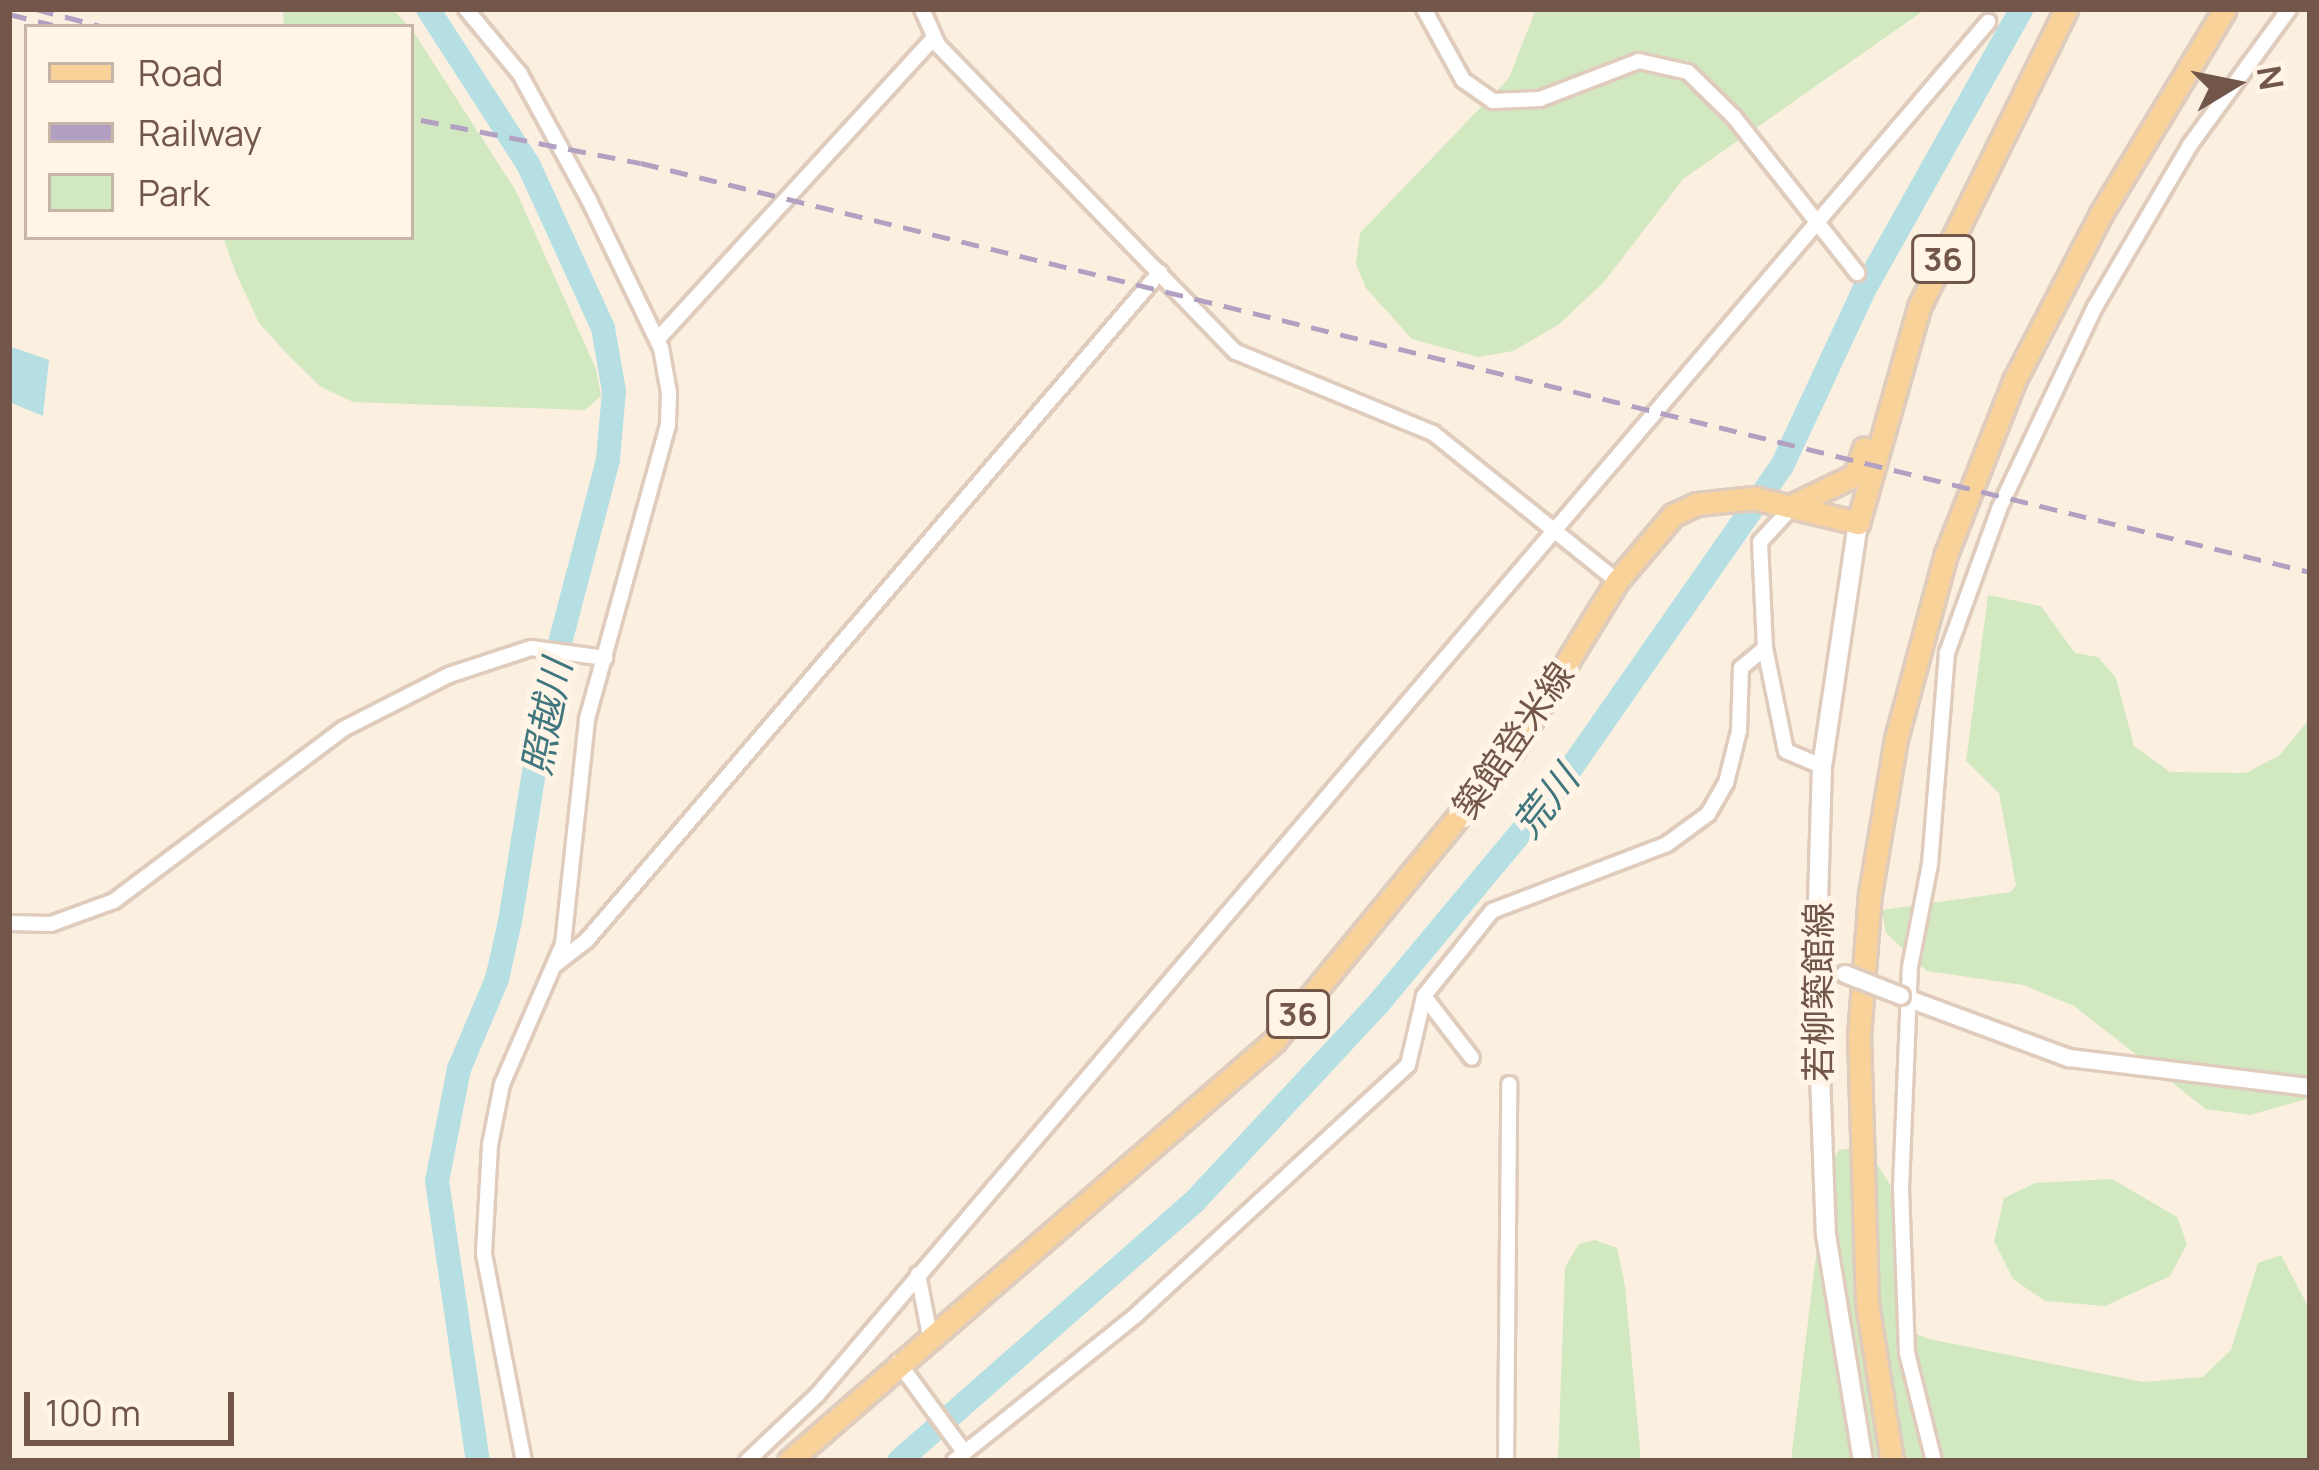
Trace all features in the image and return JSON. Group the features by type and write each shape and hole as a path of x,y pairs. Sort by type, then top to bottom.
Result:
{"main road":[{"name":"36","path":"1858,524 1891,390 1919,307 2066,9"},
{"path":"1892,1461 1868,1304 1860,1161 1863,964 1880,817 1946,554 2014,381 2210,9"},
{"path":"2102,212 2224,9"},
{"path":"2102,212 2239,9"},
{"path":"1789,503 1855,475 1891,390"},
{"name":"築館登米線","path":"789,1461 1274,1041 1513,750 1617,581 1673,515 1721,500 1789,503 1858,524"},
{"name":"若柳築館線","path":"1858,524 1834,646 1822,766 1816,965 1826,1235 1863,1461"}],"street":[{"path":"466,9 520,74 657,340 668,425 580,764 570,909 551,968 502,1084 484,1254 524,1461"},
{"path":"922,9 934,38 1236,352 1432,433 1617,581"},
{"path":"1424,9 1463,80 1493,101 1540,99 1639,61 1688,72 1857,273"},
{"path":"1934,1461 1907,1353 1902,1272 1904,997 1959,605 2095,307 2190,146 2289,9"},
{"path":"747,1461 817,1395 1988,22"},
{"path":"657,340 934,38"},
{"path":"551,968 587,940 1160,272"},
{"path":"1789,503 1760,542 1775,728 1786,752 1822,766"},
{"path":"9,923 51,924 114,902 343,729 449,675 531,648 605,658"},
{"path":"898,1362 958,1452 1136,1315 1408,1065 1424,995 1492,911 1667,844 1708,814 1726,784 1738,731 1741,668 1765,648"},
{"path":"1816,965 2069,1058 2310,1087"},
{"path":"1424,995 1472,1058"},
{"path":"1506,1461 1509,1084"},
{"path":"918,1274 930,1336"}],"green space":[{"path":"283,9 392,9 407,24 284,24"},
{"path":"1536,9 1926,9 1683,179 1604,282 1558,325 1513,351 1478,357 1412,339 1366,288 1356,264 1360,233 1509,78"},
{"path":"414,33 516,191 596,369 601,396 585,410 353,402 321,387 259,323 224,240 414,240"},
{"path":"1988,595 2041,606 2075,653 2098,657 2116,678 2134,746 2170,772 2246,773 2280,755 2310,718 2310,1098 2250,1115 2206,1109 2074,1006 2023,985 1927,971 1886,933 1882,910 2011,892 2016,885 1999,793 1966,761"},
{"path":"1866,1146 1896,1194 1897,1315 1905,1330 1929,1339 2143,1382 2203,1377 2231,1350 2258,1263 2281,1255 2310,1310 2310,1461 1791,1461 1826,1173 1839,1150"},
{"path":"2112,1179 2177,1217 2187,1244 2170,1276 2105,1306 2045,1301 2013,1279 1994,1241 2004,1198 2035,1183"},
{"path":"1595,1240 1617,1248 1625,1286 1641,1461 1558,1461 1565,1267 1579,1244"}],"water":[{"path":"9,346 49,360 43,416 9,402"}],"waterway":[{"name":"照越川","path":"428,9 528,164 603,328 614,391 608,460 546,697 510,921 497,979 459,1069 437,1181 478,1461"},
{"name":"荒川","path":"899,1461 1194,1202 1378,1004 1553,794 1782,466 1864,290 2022,9"}],"railway":[{"path":"36,9 93,24"},
{"path":"9,14 49,24"},
{"path":"421,120 641,163 2310,572"}]}
